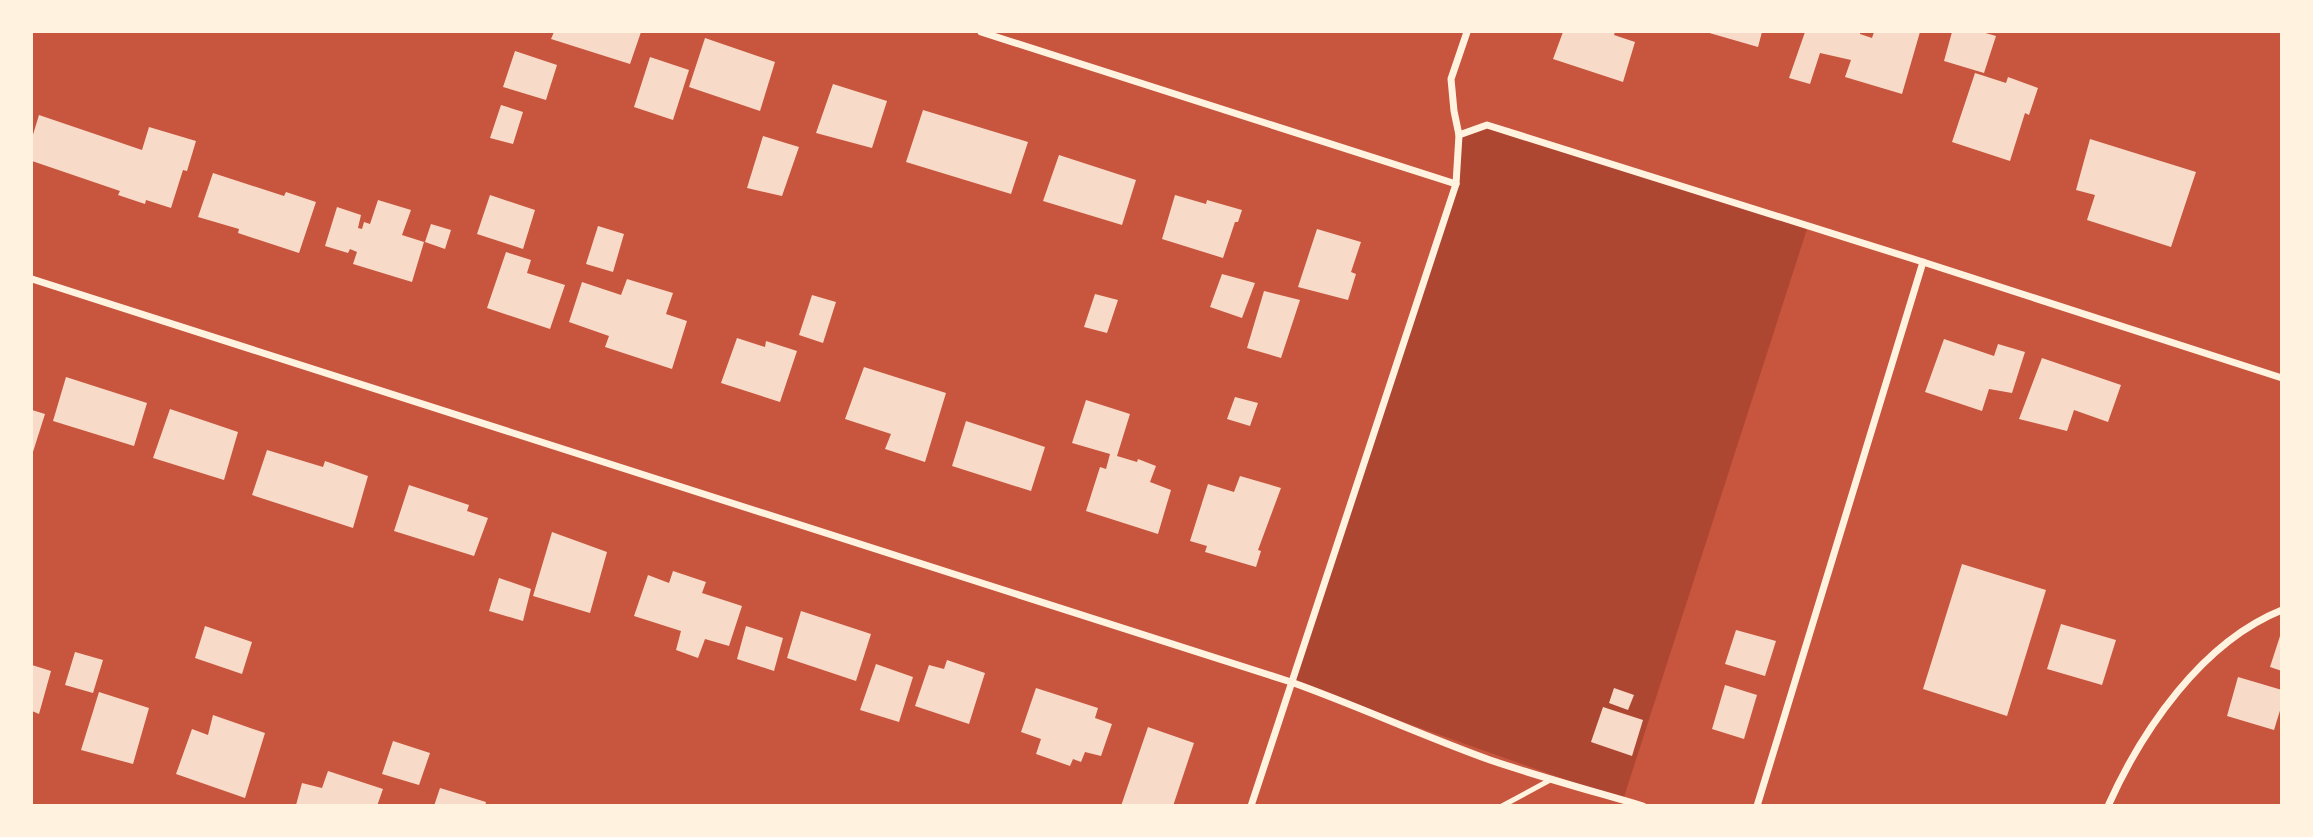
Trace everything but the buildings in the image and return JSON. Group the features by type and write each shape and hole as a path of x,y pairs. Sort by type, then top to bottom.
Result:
{"street":[{"path":"981,32 1455,184"},
{"path":"1251,806 1455,184 1459,135 1451,79 1467,32"},
{"path":"1459,135 1487,125 2281,378"},
{"path":"1757,806 1923,262"},
{"path":"32,279 1291,682 1490,760 1643,806"},
{"path":"2108,806 2120,779 2149,730 2183,685 2235,636 2281,610"}],"lane":[{"path":"1502,806 1552,779"}],"shaded area":[{"path":"1487,125 1808,226 1623,800 1291,682 1456,184 1459,135"}]}
